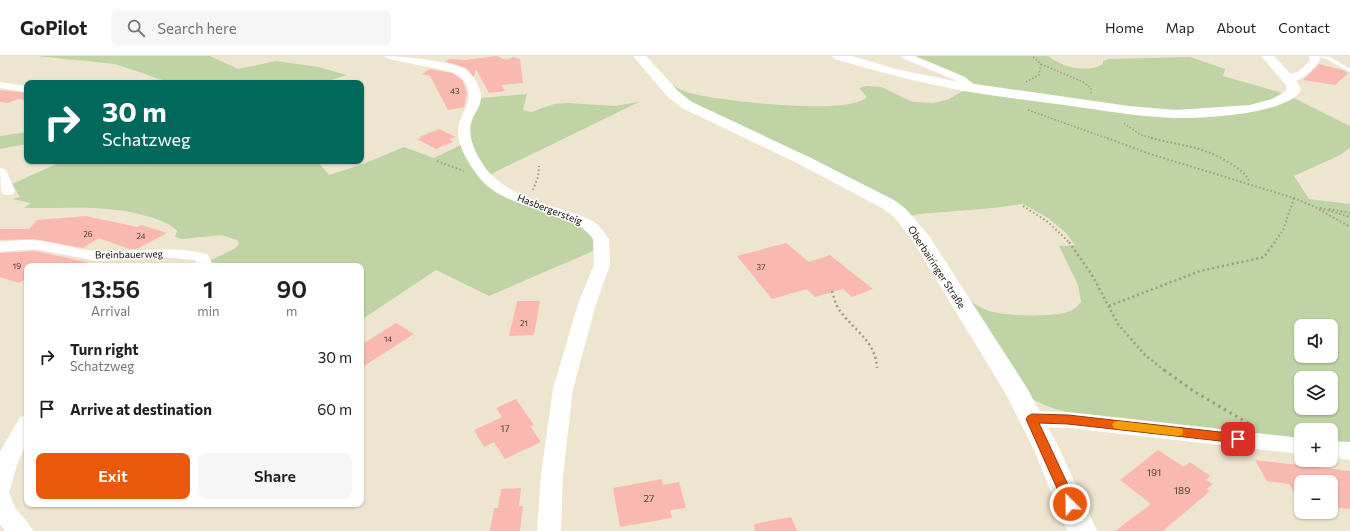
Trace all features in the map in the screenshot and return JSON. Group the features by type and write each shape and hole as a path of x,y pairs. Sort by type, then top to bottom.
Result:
{"street":[{"name":"Hasbergersteig","path":"389,56 455,69 464,73 473,86 476,98 465,124 464,131 469,148 479,168 492,182 511,194 527,202 588,224 599,234 602,248 602,265 587,304 563,389 552,475 549,531"},
{"name":"Oberbairinger Straße","path":"639,56 673,94 687,105 804,160 878,198 900,213 922,240 1018,394 1047,450 1082,531"},
{"path":"838,56 918,78 968,87 1155,114 1196,114 1250,109 1278,102 1292,94 1294,90 1288,78 1267,56"},
{"path":"906,56 967,82 968,87"},
{"path":"1288,78 1297,78 1302,76 1315,60 1314,56"},
{"path":"0,85 24,89"},
{"path":"0,172 8,191"},
{"name":"Breinbauerweg","path":"0,247 27,244 40,245 95,256 176,253 193,254 201,257 204,263"},
{"path":"1032,419 1068,420 1294,445"},
{"path":"0,488 9,454 16,438 24,427"},
{"path":"1338,450 1350,451"},
{"path":"0,496 1,507 12,522 22,531"}],"lane":[{"path":"1319,56 1328,58 1350,71"}],"path":[{"path":"995,91 1025,83 1039,75 1041,64 1032,56"},
{"path":"1023,108 1150,154 1294,198 1315,207 1350,227"},
{"path":"527,202 535,186 539,166"},
{"path":"1109,306 1200,271 1264,257 1283,230 1294,198"},
{"path":"1023,206 1056,228 1066,238 1102,292 1117,324 1135,345 1154,362 1193,391 1249,423"},
{"path":"1315,207 1350,213"},
{"path":"1315,207 1350,217"},
{"path":"832,291 840,311 876,354 878,368"}],"green space":[{"path":"37,56 210,56 238,69 276,61 318,67 347,75 331,80 162,80 115,64"},
{"path":"909,56 1048,56 1068,66 1082,69 1096,67 1103,64 1103,61 1109,59 1190,57 1225,69 1223,76 1286,94 1350,126 1350,148 1340,155 1294,176 1309,199 1350,204 1350,445 1338,444 1338,423 1294,423 1294,438 1074,414 1044,405 1031,398 960,293 970,301 996,313 1044,315 1066,313 1073,309 1081,302 1078,285 1059,246 1075,245 1065,232 1048,218 1023,204 910,216 698,109 667,82 687,92 709,97 756,103 812,106 836,106 855,103 867,97 859,88 867,86 881,87 913,102 934,103 949,99 961,92 979,87 971,82"},
{"path":"527,94 523,110 531,112 554,104 568,103 615,106 639,102 489,175 484,170 468,137 470,120 481,98"},
{"path":"24,132 24,145 0,149 0,136"},
{"path":"463,144 478,174 591,230 598,249 489,296 436,270 364,318 364,263 212,263 211,260 234,249 239,244 237,240 221,235 182,239 175,237 177,231 169,225 137,213 121,210 89,208 24,208 31,203 12,199 20,197 12,184 56,164 320,164 329,175 364,164 404,147 434,158"}],"building":[{"path":"497,56 506,60 513,57 520,59 523,83 501,85 505,91 489,93 476,69 474,77 466,68 445,61 450,59 465,60"},
{"path":"1319,64 1343,70 1348,73 1335,85 1303,80"},
{"path":"430,69 452,73 462,80 467,93 464,107 448,110 430,76 422,74"},
{"path":"0,90 24,93 24,100 18,99 8,103 0,102"},
{"path":"439,129 456,137 449,139 453,142 436,149 417,139 421,138 419,137"},
{"path":"86,216 137,227 142,225 167,233 137,249 129,249 99,238 83,248 34,239 0,240 0,229 29,229 37,220"},
{"path":"786,243 809,262 830,255 873,289 852,297 843,289 815,297 807,289 772,299 737,256"},
{"path":"35,251 87,262 24,263 24,280 19,283 0,277 0,253"},
{"path":"517,301 540,301 534,335 509,336"},
{"path":"396,323 414,334 364,366 364,343"},
{"path":"516,399 534,425 530,426 541,442 505,459 494,442 484,447 474,430 502,417 496,408"},
{"path":"1158,450 1184,467 1190,462 1210,476 1206,480 1213,484 1207,489 1210,491 1163,531 1115,531 1151,504 1120,480"},
{"path":"1255,460 1294,465 1294,467 1315,467 1350,471 1350,509 1338,508 1338,475 1294,475 1294,492 1289,484 1267,481"},
{"path":"662,479 663,485 679,482 686,508 670,510 672,518 620,527 613,488"},
{"path":"521,488 519,506 523,506 520,531 490,531 494,508 498,508 501,489"},
{"path":"791,517 797,531 755,531 754,524"}],"slow traffic":[{"path":"1118,425 1178,432"}],"route":[{"path":"1070,504 1032,419 1068,420 1238,439"}]}
